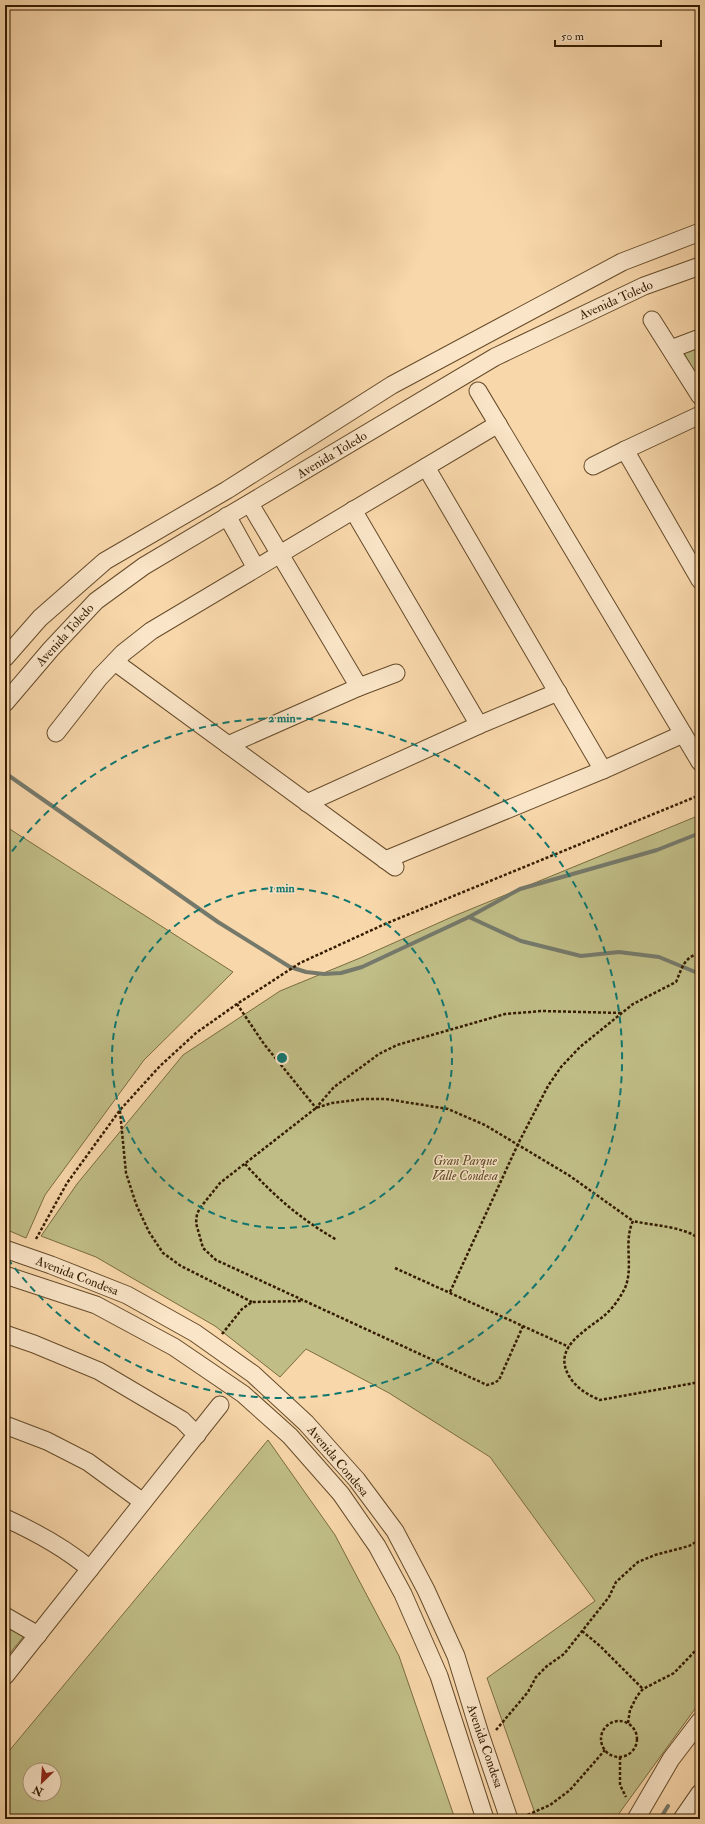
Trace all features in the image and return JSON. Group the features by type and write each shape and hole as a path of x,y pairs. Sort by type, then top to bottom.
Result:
{"street":[{"name":"Avenida Toledo","path":"5,658 40,618 105,561 227,490 392,385 622,262 700,232"},
{"name":"Avenida Toledo","path":"5,703 52,648 96,601 144,566 495,357 644,286 700,266"},
{"path":"652,320 700,396"},
{"path":"671,349 700,338"},
{"path":"478,391 700,762"},
{"path":"594,466 700,415"},
{"path":"56,733 100,677 151,631 498,424"},
{"path":"625,450 700,580"},
{"path":"426,467 603,770"},
{"path":"227,490 239,510 280,554 359,687"},
{"path":"239,510 256,568"},
{"path":"353,510 478,725"},
{"path":"115,662 390,863 683,734"},
{"path":"228,745 359,687 396,673"},
{"path":"307,803 478,725 558,692"},
{"name":"Avenida Condesa","path":"5,1249 51,1265 127,1295 195,1333 253,1374 311,1428 357,1480 395,1531 426,1590 456,1656 480,1734 516,1818"},
{"name":"Avenida Condesa","path":"5,1275 96,1305 174,1347 243,1394 290,1436 341,1494 377,1546 403,1594 439,1676 485,1819"},
{"path":"5,1334 34,1344 99,1371 182,1420 196,1435"},
{"path":"5,1676 220,1405"},
{"path":"5,1425 47,1441 88,1462 143,1502"},
{"path":"5,1518 34,1531 69,1552 90,1569"},
{"path":"5,1616 38,1635"},
{"path":"636,1819 671,1759 700,1721"},
{"path":"682,1819 700,1794"}],"path":[{"path":"36,1239 67,1183 120,1110 165,1062 196,1034 237,1004 300,963 385,924 700,795"},
{"path":"450,1292 518,1144 548,1086 561,1067 575,1052 621,1013 650,994 676,982 684,962 692,955 700,953"},
{"path":"237,1004 264,1044 316,1108"},
{"path":"523,1326 499,1380 487,1385 216,1260 203,1248 196,1223 197,1214 220,1183 316,1108 334,1088 379,1054 397,1045 505,1014 542,1011 621,1013"},
{"path":"316,1108 332,1103 363,1099 386,1099 448,1109 485,1125 518,1144 570,1176 633,1221 669,1227 693,1234 700,1239"},
{"path":"120,1110 126,1173 136,1204 149,1232 162,1253 181,1266 252,1302 306,1301"},
{"path":"245,1164 265,1186 290,1209 319,1230 337,1240"},
{"path":"633,1221 630,1233 628,1280 616,1302 607,1314 584,1332 569,1347 564,1361 568,1375 578,1387 589,1395 600,1400 700,1382"},
{"path":"396,1268 569,1347"},
{"path":"221,1335 242,1309 252,1302"},
{"path":"496,1730 528,1692 536,1677 547,1666 564,1654 609,1596 616,1582 638,1562 655,1555 689,1546 696,1542 700,1534"},
{"path":"582,1631 609,1655 643,1689"},
{"path":"628,1723 630,1710 637,1696 643,1689 674,1673 700,1646"},
{"path":"616,1720 628,1723 636,1731 637,1743 630,1753 620,1757 613,1756 605,1750 601,1743 600,1737 605,1726 616,1720"},
{"path":"516,1818 550,1805 570,1790 605,1750"},
{"path":"620,1757 620,1785 626,1796"}],"green space":[{"path":"700,347 700,382 684,353"},
{"name":"Gran Parque Valle Condesa","path":"700,815 700,1702 615,1819 537,1819 487,1678 595,1601 490,1457 389,1393 306,1349 280,1377 215,1326 96,1257 41,1236 77,1184 183,1055 280,991 360,958 454,916"},
{"path":"5,826 233,972 144,1060 45,1195 26,1238 5,1229"},
{"path":"268,1440 335,1535 399,1656 455,1819 5,1819 5,1754"},
{"path":"5,1627 24,1636 5,1659"}],"waterway":[{"path":"5,773 218,922 290,967 306,972 324,974 341,973 362,967 469,917 521,941 581,956 619,952 659,957 700,974"},
{"path":"469,917 520,889 657,850 700,833"},
{"path":"660,1819 668,1806"}]}
